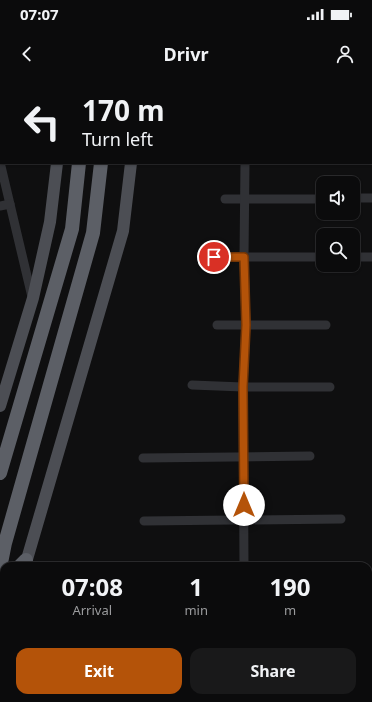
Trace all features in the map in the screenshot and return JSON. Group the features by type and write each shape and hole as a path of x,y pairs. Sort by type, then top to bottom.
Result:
{"highway":[{"path":"0,473 72,229 79,164"},
{"path":"1,562 5,543 93,233 101,164"}],"main road":[{"path":"0,406 33,298 50,222 57,164"},
{"path":"25,562 123,230 132,164"}],"street":[{"path":"0,164 33,298"},
{"path":"244,562 243,387 246,325 244,257 246,199 245,164"},
{"path":"360,198 372,198"},
{"path":"225,199 316,199"},
{"path":"0,206 10,204"},
{"path":"214,257 316,257"},
{"path":"360,257 372,257"},
{"path":"217,324 326,325"},
{"path":"192,385 243,387 330,387"},
{"path":"143,458 310,456"},
{"path":"144,521 341,519"}],"route":[{"path":"214,257 244,257 246,325 243,387 244,505"}]}
